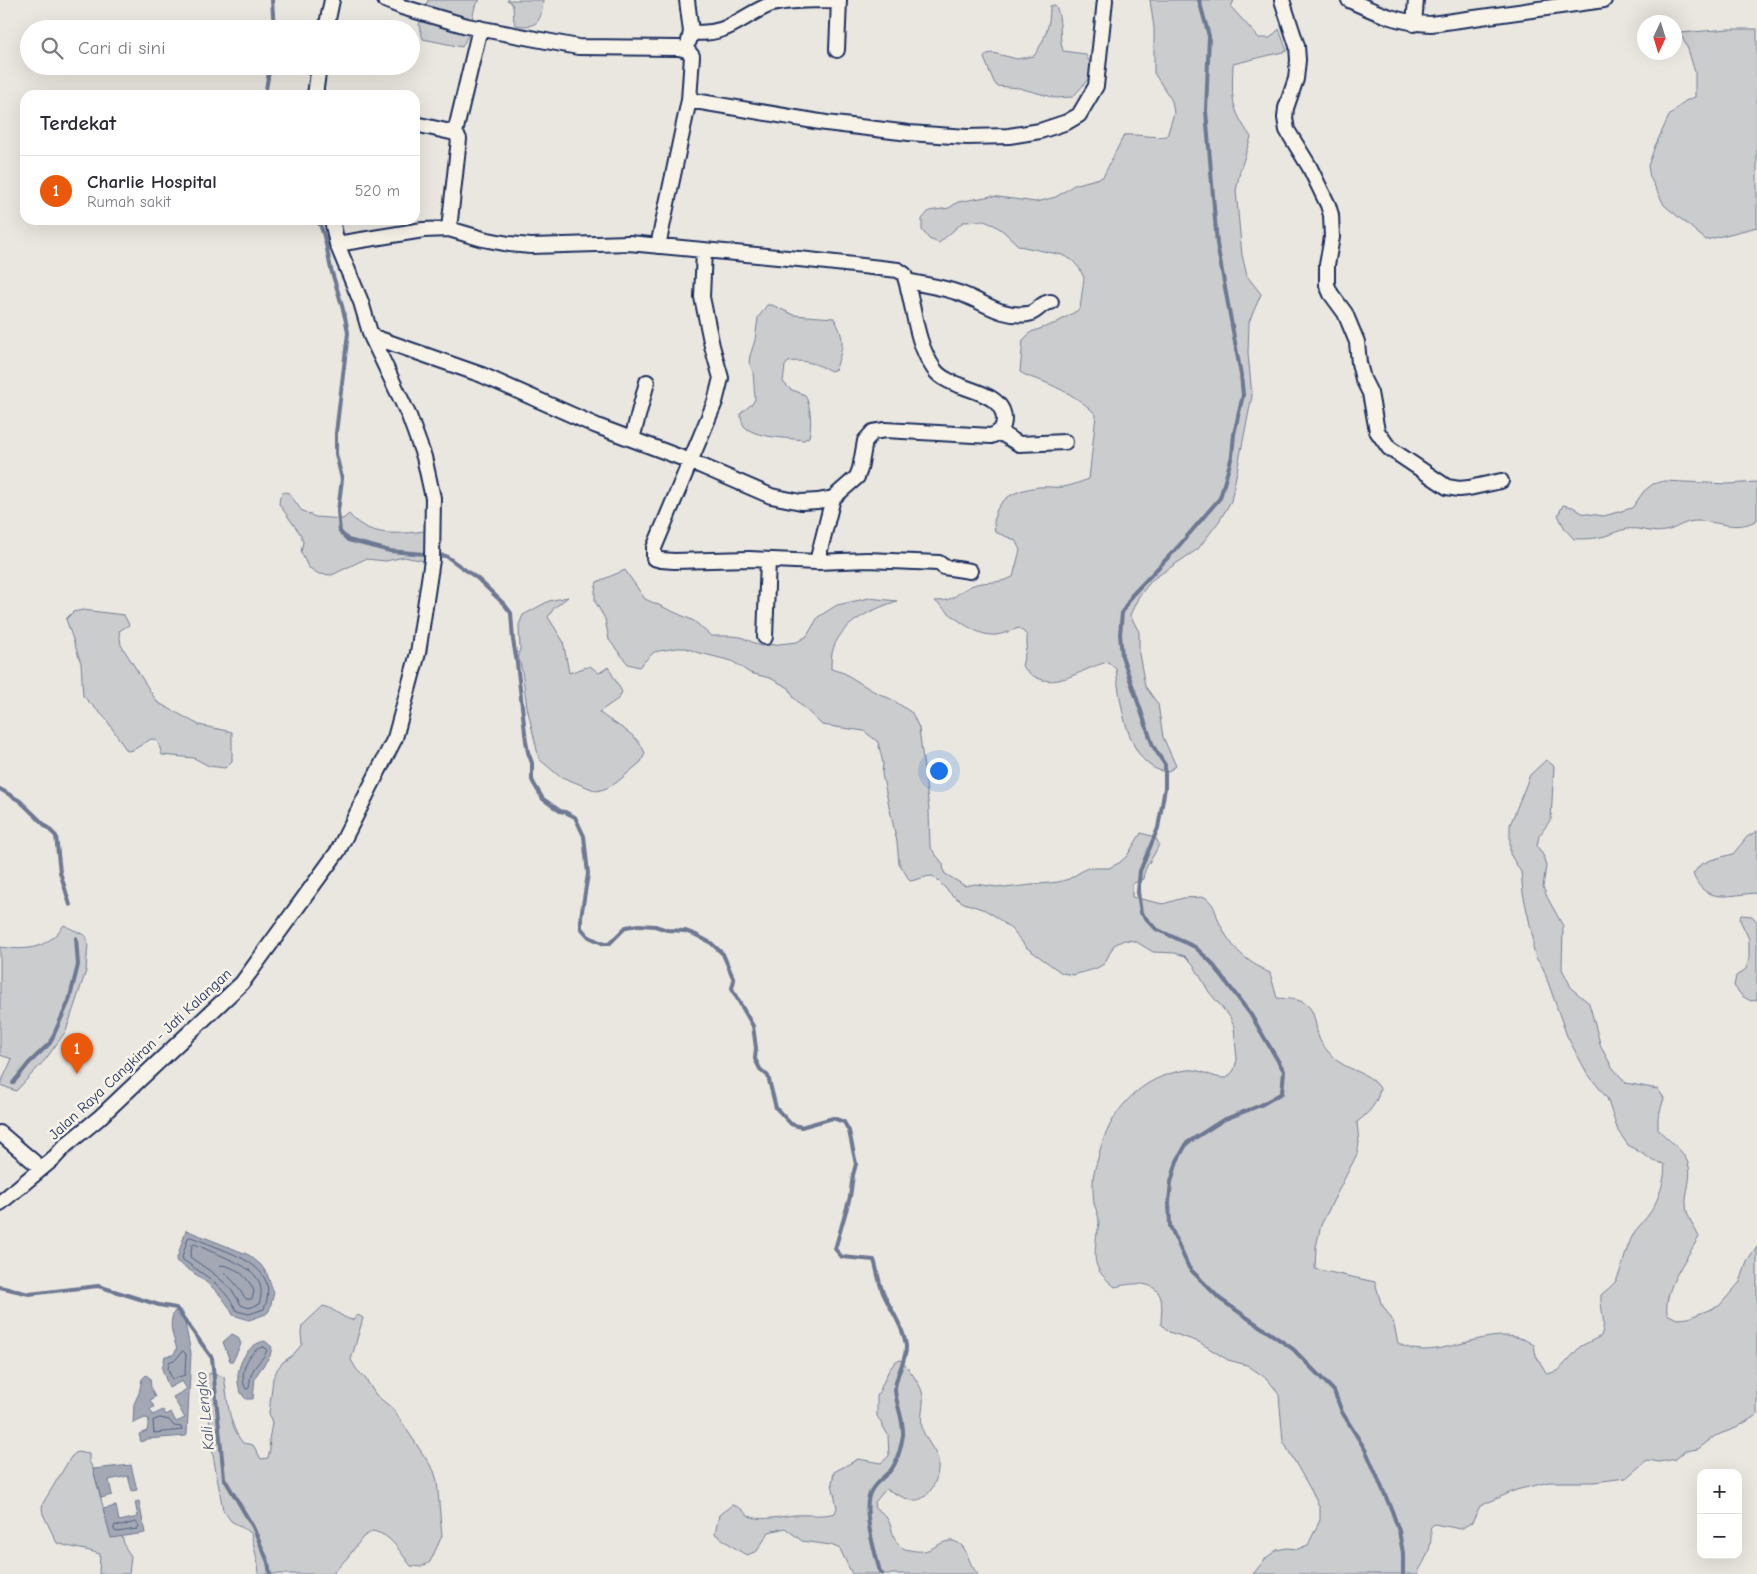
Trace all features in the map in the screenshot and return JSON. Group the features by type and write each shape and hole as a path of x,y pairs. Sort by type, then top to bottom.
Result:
{"street":[{"path":"328,20 332,0"},
{"path":"385,0 402,7 480,28 578,47 679,48 687,50 692,56 689,100 658,246"},
{"path":"687,0 691,32 687,50"},
{"path":"691,32 710,34 719,31 766,6 779,2 834,0"},
{"path":"837,50 839,0"},
{"path":"689,100 826,123 909,133 967,137 1009,136 1040,131 1067,122 1079,115 1096,86 1105,0"},
{"path":"1282,0 1297,46 1298,60 1296,79 1286,108 1287,130 1308,166 1328,205 1331,215 1332,237 1327,266 1327,285 1331,294 1345,313 1357,342 1359,363 1363,379 1370,393 1377,431 1389,448 1448,487 1469,488 1501,481"},
{"path":"1348,0 1379,14 1414,24 1447,22 1604,0"},
{"path":"1414,24 1416,0"},
{"path":"455,133 480,28"},
{"path":"316,90 318,75"},
{"path":"420,125 455,133 459,139 449,229"},
{"name":"Jalan Raya Cangkiran - Jati Kalangan","path":"0,1203 99,1118 242,983 338,851 395,738 418,653 432,555 433,498 424,457 409,416 371,336 334,225"},
{"path":"341,243 423,230 449,229 483,240 509,244 531,246 629,243 898,270 904,274 920,344 934,370 943,379 982,393 992,399 1001,407 1004,426 999,432 991,436 885,430 873,432 865,441 857,477 832,498 801,502 771,496 690,461 597,426 482,375 371,336"},
{"path":"704,250 702,297 721,378 715,402 654,548 654,558 674,561 768,560 817,562 867,560 926,562 939,563 944,567 970,571"},
{"path":"906,281 960,293 985,306 1008,314 1030,314 1044,303 1051,302"},
{"path":"632,439 647,382"},
{"path":"999,432 1019,444 1065,442"},
{"path":"817,562 832,498"},
{"path":"766,637 768,560"},
{"path":"2,1135 41,1168"}],"shaded area":[{"path":"428,0 480,0 475,6 469,33 462,47 423,39 420,22"},
{"path":"507,0 543,0 540,18 530,26 516,25 512,5"},
{"path":"1150,0 1234,0 1231,7 1259,38 1270,38 1279,29 1287,51 1233,64 1232,86 1234,102 1239,118 1251,137 1236,191 1242,255 1247,276 1261,294 1249,322 1248,353 1252,396 1231,501 1220,520 1198,549 1153,579 1139,596 1130,615 1139,632 1139,654 1145,686 1158,704 1163,737 1176,766 1167,772 1153,768 1143,759 1134,746 1123,715 1116,669 1108,662 1064,679 1043,680 1032,675 1022,666 1027,645 1027,635 1019,628 1005,633 988,635 963,624 935,601 947,600 976,584 1002,581 1013,577 1020,550 1015,540 995,532 994,522 999,505 1005,499 1020,491 1039,487 1066,486 1089,479 1096,415 1071,395 1020,372 1023,340 1031,332 1056,323 1080,309 1084,278 1080,269 1072,260 1062,255 1019,246 1003,231 984,221 963,222 939,243 929,239 922,230 922,219 929,211 949,208 958,202 991,196 1036,202 1056,197 1074,185 1103,177 1124,135 1167,136 1174,113 1172,101 1154,73 1154,28"},
{"path":"1055,5 1059,16 1063,51 1085,54 1089,61 1091,72 1086,82 1073,97 1056,98 1019,88 997,86 984,58 987,54 993,53 1017,59 1034,56 1046,32 1050,6"},
{"path":"1757,29 1757,227 1706,240 1664,205 1650,177 1648,166 1669,116 1685,101 1695,97 1695,72 1682,33"},
{"path":"767,305 772,305 794,315 834,318 842,338 842,348 836,369 831,371 815,364 800,361 788,362 785,366 783,382 790,389 805,395 809,405 810,432 809,437 804,440 772,437 755,433 744,426 740,414 755,399 753,372 749,362 758,318"},
{"path":"1663,481 1729,484 1757,482 1757,520 1735,526 1705,521 1692,521 1665,531 1655,532 1627,529 1597,538 1574,539 1565,529 1558,515 1563,505 1573,507 1582,513 1604,516 1632,508 1644,491 1653,484"},
{"path":"284,492 289,493 301,510 315,517 343,519 349,514 358,523 379,532 403,533 439,529 435,563 404,557 386,561 365,559 332,575 319,574 308,567 301,552 303,542 301,535 279,504 280,496"},
{"path":"625,570 645,599 694,621 711,636 741,637 761,646 797,642 807,636 818,617 837,605 869,598 897,601 867,613 841,633 832,653 831,669 844,673 873,691 893,700 912,713 919,728 929,809 930,847 943,864 944,873 965,886 975,884 1005,888 1058,882 1069,879 1087,868 1109,868 1119,863 1127,856 1141,833 1155,837 1159,844 1145,870 1143,879 1132,884 1132,897 1163,904 1183,898 1205,897 1209,900 1225,933 1240,953 1270,973 1277,998 1297,1000 1307,1005 1314,1016 1320,1040 1332,1056 1344,1065 1370,1078 1380,1088 1372,1107 1357,1122 1359,1143 1357,1154 1321,1225 1316,1247 1315,1269 1375,1282 1381,1303 1393,1321 1398,1343 1413,1349 1430,1350 1483,1338 1501,1336 1518,1338 1534,1345 1536,1356 1547,1374 1558,1371 1581,1346 1601,1336 1603,1321 1601,1295 1617,1279 1633,1235 1655,1204 1663,1183 1665,1169 1664,1164 1654,1161 1628,1145 1618,1131 1607,1098 1587,1073 1567,1036 1543,968 1536,958 1533,948 1533,938 1523,893 1521,872 1510,854 1510,825 1530,775 1546,760 1554,766 1551,819 1539,836 1537,846 1543,855 1546,866 1543,887 1563,926 1562,969 1572,989 1589,1003 1601,1047 1612,1067 1626,1083 1658,1089 1664,1098 1658,1118 1658,1129 1679,1149 1688,1163 1689,1179 1686,1209 1699,1237 1672,1284 1667,1304 1667,1314 1677,1319 1688,1318 1719,1306 1740,1282 1747,1262 1757,1247 1757,1415 1736,1428 1715,1436 1698,1449 1685,1451 1676,1459 1659,1462 1647,1460 1626,1478 1594,1482 1549,1482 1516,1490 1480,1506 1472,1522 1461,1529 1434,1524 1430,1528 1431,1541 1428,1552 1417,1574 1253,1574 1267,1557 1277,1550 1287,1548 1298,1549 1308,1545 1320,1520 1320,1509 1316,1499 1283,1441 1279,1395 1266,1378 1247,1365 1228,1360 1199,1342 1169,1332 1161,1324 1162,1303 1158,1292 1144,1284 1115,1287 1100,1272 1095,1257 1099,1222 1094,1204 1093,1178 1109,1126 1128,1099 1154,1080 1187,1070 1227,1078 1234,1070 1237,1060 1234,1027 1230,1017 1209,992 1193,964 1185,956 1175,953 1153,952 1135,941 1124,940 1114,945 1104,964 1095,969 1073,975 1062,973 1027,948 1012,930 995,916 985,910 964,903 953,896 933,876 910,881 899,863 897,842 882,774 883,763 878,742 864,731 822,725 794,698 789,688 770,678 750,673 732,661 686,648 676,648 654,652 639,667 628,664 609,640 605,619 595,601 597,582"},
{"path":"568,597 554,608 548,617 563,641 569,673 590,666 599,673 608,667 622,692 618,699 599,712 631,734 645,753 641,762 616,783 597,791 559,776 539,759 518,655 520,649 519,625 523,615 549,601"},
{"path":"83,610 124,615 129,625 119,631 121,645 157,702 199,725 232,732 232,761 225,768 209,766 194,758 162,755 156,740 151,739 133,750 127,751 106,719 83,696 81,663 66,619 73,612"},
{"path":"1757,831 1757,893 1720,896 1704,891 1693,874 1700,865 1733,854 1747,837"},
{"path":"1741,915 1752,916 1757,922 1757,1000 1751,1001 1742,996 1734,986 1736,976 1746,969 1749,959 1749,939 1740,920"},
{"path":"64,925 86,936 88,943 86,971 66,1031 45,1060 16,1091 0,1085 12,1059 0,1055 0,947 20,949 43,944"},
{"path":"323,1306 352,1320 358,1315 363,1318 351,1360 376,1395 393,1409 434,1471 437,1481 442,1536 430,1562 421,1567 411,1566 390,1540 380,1533 373,1531 363,1537 334,1574 259,1574 251,1533 231,1521 223,1510 213,1455 204,1381 210,1373 224,1377 229,1412 238,1436 243,1443 253,1445 261,1459 268,1458 272,1423 269,1413 273,1378 283,1362 293,1355 302,1344 302,1326"},
{"path":"901,1360 914,1377 922,1392 922,1427 937,1457 937,1474 932,1488 924,1497 918,1500 911,1500 886,1489 875,1502 874,1507 887,1518 895,1540 901,1547 922,1551 929,1550 948,1541 953,1541 963,1547 978,1574 852,1574 840,1549 831,1545 802,1541 785,1528 769,1532 757,1551 747,1555 715,1534 719,1515 732,1505 749,1516 762,1519 835,1513 837,1508 832,1483 834,1472 858,1459 881,1463 889,1456 888,1435 877,1416 877,1396 889,1370 896,1361"},
{"path":"77,1452 89,1454 89,1461 93,1469 111,1537 122,1536 125,1547 131,1556 129,1574 99,1574 100,1554 57,1543 43,1514 43,1503 71,1457"}],"water":[{"path":"186,1230 249,1255 261,1265 267,1274 274,1293 269,1311 266,1314 249,1320 233,1315 215,1290 176,1261"},
{"path":"181,1310 191,1353 187,1434 186,1436 147,1439 141,1442 139,1434 147,1431 149,1419 145,1418 133,1423 134,1404 142,1379 146,1375 150,1378 151,1388 155,1397 150,1400 154,1407 150,1409 153,1415 163,1410 166,1415 171,1412 176,1422 185,1418 173,1397 187,1389 182,1381 169,1388 162,1369 165,1356 173,1355 177,1349 171,1321 174,1312"},
{"path":"232,1334 238,1337 241,1344 233,1361 230,1361 223,1342"},
{"path":"265,1341 272,1347 270,1356 255,1377 253,1399 246,1399 238,1384 240,1365 250,1349"},
{"path":"131,1465 137,1490 132,1491 128,1476 109,1480 112,1495 101,1498 93,1469"},
{"path":"139,1501 145,1533 111,1538 103,1509 116,1506 119,1521 138,1517 135,1502"}],"waterway":[{"path":"272,0 273,20"},
{"path":"1199,0 1209,36 1206,111 1217,244 1243,395 1234,434 1232,456 1220,498 1177,548 1132,595 1122,613 1120,634 1122,656 1153,746 1165,765 1165,788 1158,828 1140,871 1138,892 1141,913 1156,929 1195,947 1211,962 1251,1015 1284,1071 1282,1093 1261,1105 1223,1120 1187,1143 1177,1161 1171,1182 1169,1202 1170,1226 1189,1268 1220,1299 1293,1349 1334,1391 1342,1412 1366,1451 1392,1511 1399,1531 1403,1553 1403,1574"},
{"path":"266,90 268,75"},
{"path":"320,225 348,333 336,433 336,454 342,479 338,511 340,532 348,540 390,551 446,556 478,579 504,604 511,613 526,741 532,763 532,780 543,799 560,811 575,817 584,836 588,874 581,928 589,937 604,944 609,944 626,927 639,925 685,931 711,943 723,954 734,980 732,988 734,993 753,1026 756,1048 755,1059 760,1069 768,1076 776,1108 791,1124 801,1127 833,1118 844,1122 849,1131 856,1164 850,1197 835,1249 842,1257 874,1260 883,1293 900,1327 906,1346 905,1357 897,1378 895,1390 903,1429 900,1449 893,1467 874,1486 868,1501 867,1511 870,1532 882,1574"},
{"name":"Kali Lengko","path":"0,789 20,801 56,836 60,872 70,905"},
{"name":"Kali Lengko","path":"13,1083 29,1063 50,1043 69,1001 78,965 76,938"},
{"name":"Kali Lengko","path":"0,1287 29,1294 98,1286 159,1305 176,1308 212,1358 224,1478 253,1527 268,1562 270,1574"}],"place":[{"name":"Charlie Hospital","path":"77,1074"}]}
